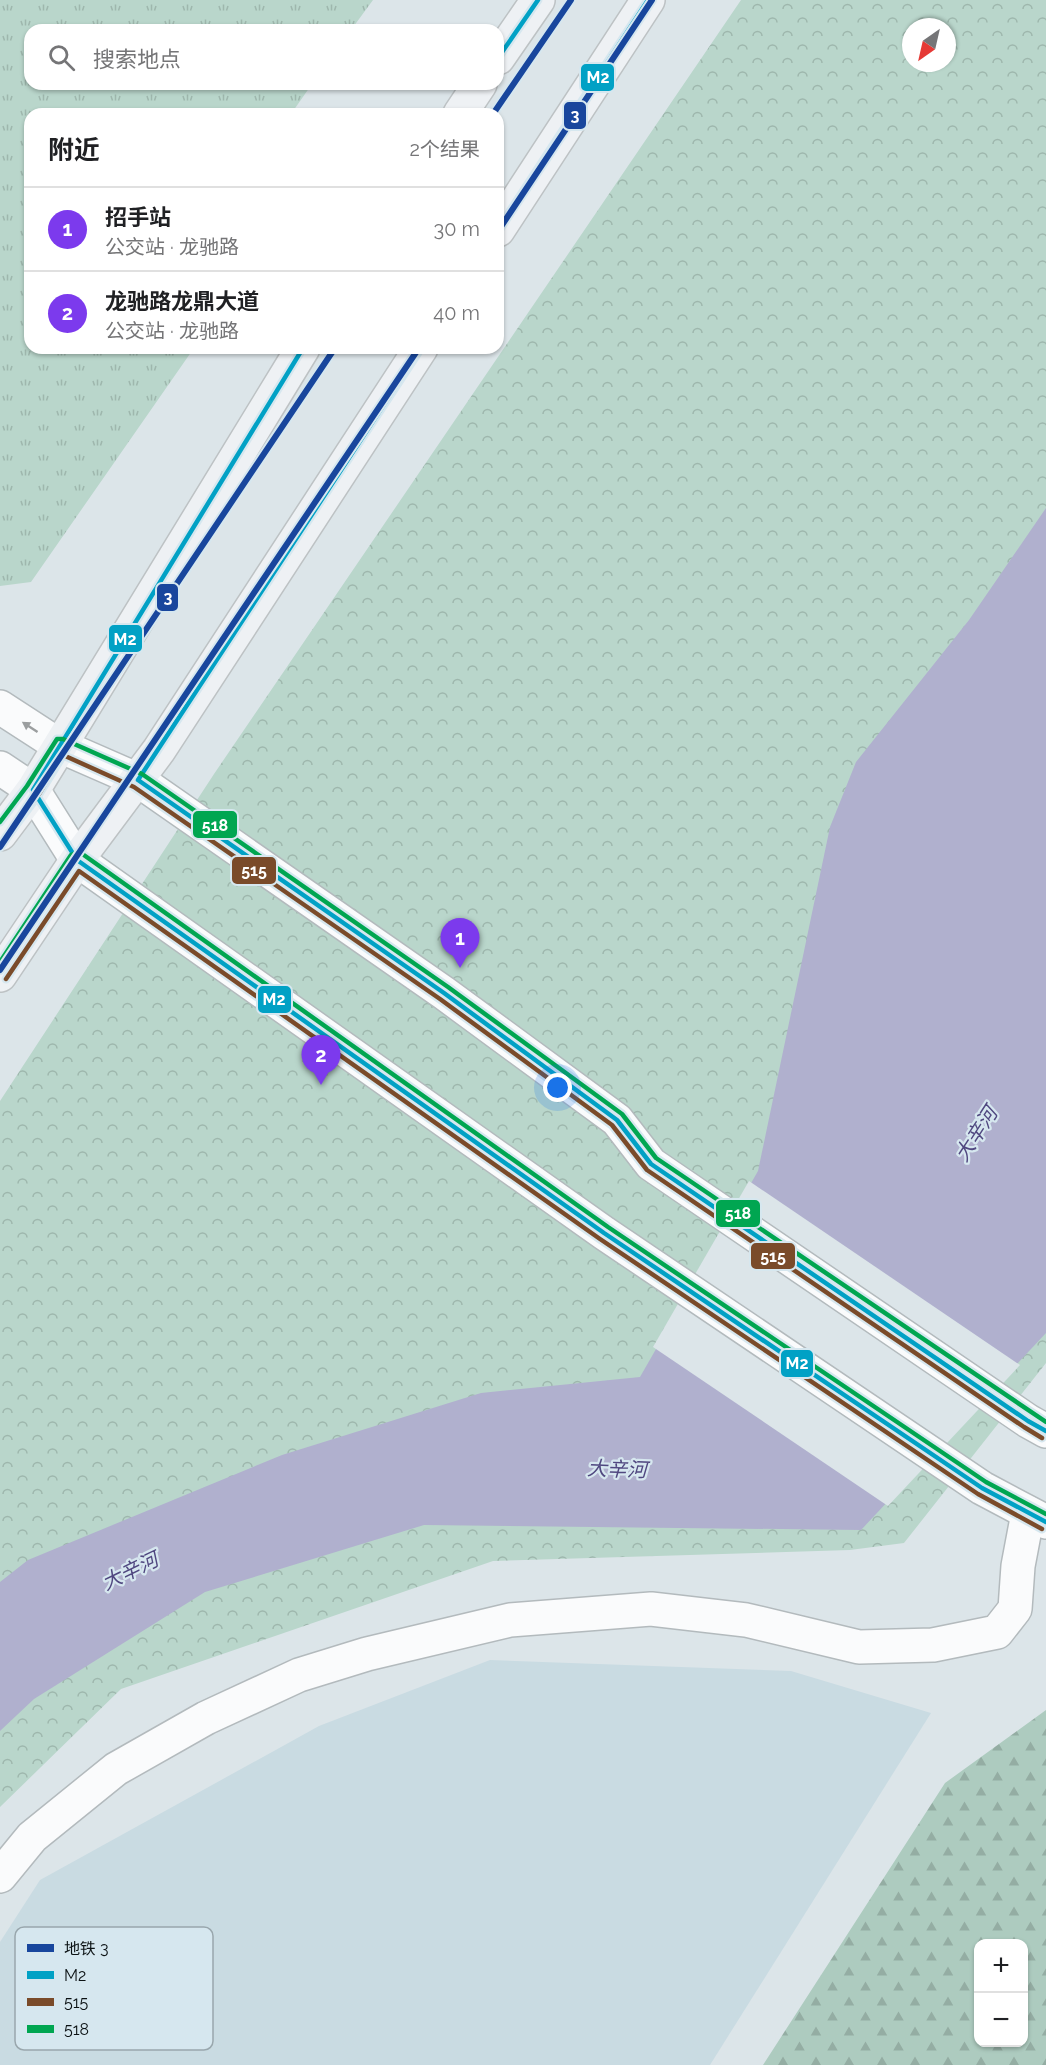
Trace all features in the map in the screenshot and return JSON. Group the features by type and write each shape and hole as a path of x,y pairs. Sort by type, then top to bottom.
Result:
{"main road":[{"path":"504,49 538,0"},
{"path":"504,221 648,0"},
{"path":"464,108 476,90"},
{"path":"0,834 33,790 299,354"},
{"path":"0,975 77,860 138,780 417,354"},
{"path":"0,707 60,746 138,780 434,986 617,1120 651,1164 1037,1426"},
{"path":"0,768 33,790 77,860 604,1233 982,1488 1037,1517 1018,1566 1015,1609 997,1632 933,1645 859,1647 746,1620 651,1609 510,1620 367,1654 299,1675 216,1713 116,1769 32,1837 0,1876"}],"shaded area":[{"path":"490,1660 791,1671 931,1713 710,2065 0,2065 0,1942 40,1880 319,1726"}],"green space":[{"path":"0,0 373,0 355,24 24,24 24,90 308,90 295,108 24,108 24,354 190,354 31,582 0,586"},
{"path":"741,0 1046,0 1046,1363 904,1543 850,1550 493,1561 121,1689 0,1807 0,1101 214,774 500,354 504,354 504,348"},
{"path":"1046,1710 1046,2065 763,2065 945,1783"}],"water":[{"name":"大辛河","path":"1046,508 1046,1333 861,1530 424,1525 205,1592 34,1699 0,1731 0,1582 28,1560 282,1455 481,1393 640,1377 758,1171 830,827 856,762 969,620"}],"pier":[{"path":"749,1181 1020,1365 888,1506 653,1347"}],"metro line":[{"name":"3","path":"497,108 571,0"},
{"name":"3","path":"504,222 652,0"},
{"name":"3","path":"0,847 331,354"},
{"name":"3","path":"0,970 415,354"}],"transit line":[{"name":"M2","path":"504,49 538,0"},
{"name":"M2","path":"504,221 648,0"},
{"name":"M2","path":"299,354 33,790 77,860 604,1233 982,1488 1046,1522"},
{"name":"M2","path":"417,354 138,780 444,993 617,1120 651,1164 1046,1431"},
{"name":"518","path":"0,822 27,786 57,739 63,739 142,774 448,987 622,1114 656,1158 1046,1422"},
{"name":"515","path":"6,838 39,794 63,755 134,787 440,999 612,1125 647,1170 1042,1438"},
{"name":"518","path":"0,962 71,855 81,853 608,1227 986,1482 1046,1514"},
{"name":"515","path":"6,979 79,871 600,1239 978,1494 1042,1529"}],"place":[{"name":"招手站","path":"460,968"},
{"name":"龙驰路龙鼎大道","path":"321,1085"}]}
